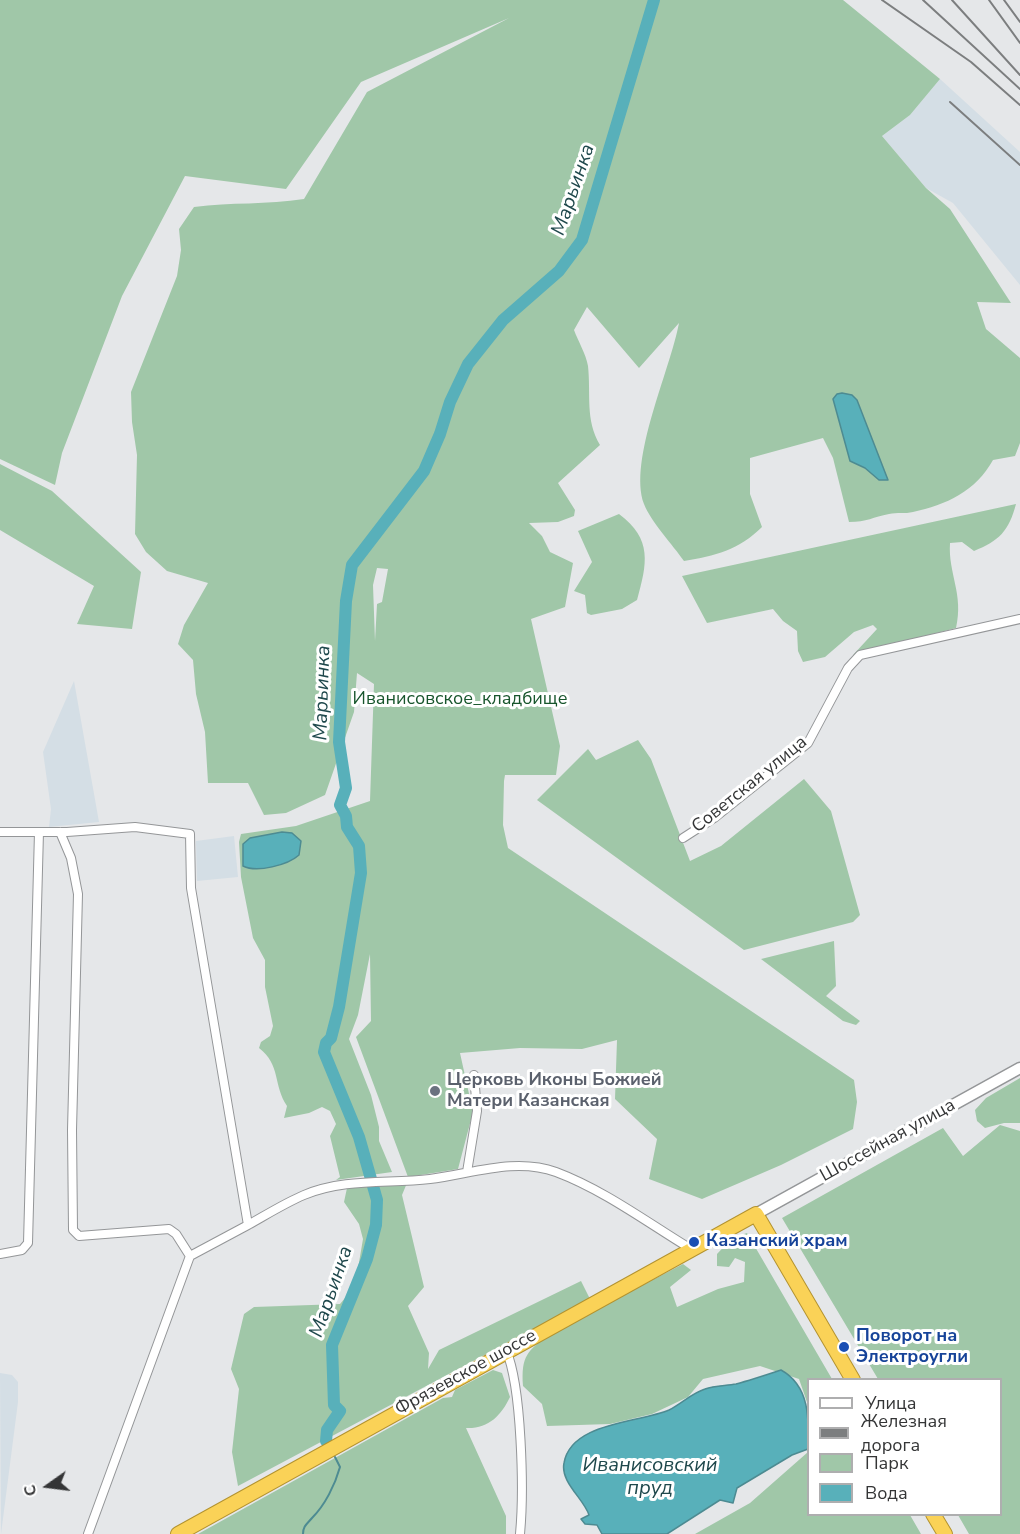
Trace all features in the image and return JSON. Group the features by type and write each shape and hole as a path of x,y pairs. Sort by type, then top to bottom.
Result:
{"highway":[{"name":"Фрязевское шоссе","path":"178,1534 756,1214"},
{"path":"756,1214 852,1378"},
{"path":"934,1516 945,1534"}],"street":[{"name":"Советская улица","path":"683,838 714,818 808,743 848,668 860,655 1020,619"},
{"path":"0,832 60,832 135,826 190,834 191,888 248,1225"},
{"path":"0,1254 22,1250 28,1243 39,832"},
{"path":"60,832 72,858 78,894 72,1130 73,1230 79,1236 169,1229 176,1234 190,1256"},
{"name":"Шоссейная улица","path":"756,1214 1020,1068"},
{"path":"467,1172 477,1111 474,1075"},
{"path":"88,1534 190,1256 305,1195 372,1180 432,1179 512,1167 555,1172 592,1189 691,1249"},
{"path":"507,1350 513,1366 516,1386 521,1483 520,1534"}],"shaded area":[{"path":"940,79 1020,152 1020,285 953,203 926,188 882,136 910,115"},
{"path":"74,681 99,822 49,827 51,809 43,752"},
{"path":"234,836 238,877 197,881 196,841"},
{"path":"0,1373 12,1375 18,1382 18,1402 1,1534"}],"green space":[{"name":"Иванисовское_кладбище","path":"0,0 843,0 940,79 910,115 882,136 926,188 950,209 1011,303 977,302 986,329 1020,358 1020,443 1015,456 993,460 978,480 948,501 910,513 892,513 849,522 833,458 823,438 750,458 750,494 762,527 726,551 684,561 647,511 641,486 641,464 646,440 679,323 639,368 587,307 574,330 587,361 590,416 600,445 558,483 575,510 574,516 558,522 529,523 542,536 550,552 573,563 565,607 531,619 560,746 556,775 505,775 503,825 508,848 854,1080 857,1102 853,1129 781,1165 702,1199 649,1179 657,1139 615,1099 617,1040 582,1049 520,1048 460,1053 473,1112 458,1169 408,1177 356,1037 371,1021 370,954 358,1015 349,1039 371,1095 379,1127 379,1141 392,1172 336,1180 340,1177 330,1136 336,1124 330,1111 322,1107 309,1113 284,1118 287,1106 274,1068 259,1048 261,1042 270,1036 273,1026 265,987 265,960 253,938 241,877 239,842 241,834 296,826 370,801 374,684 357,673 354,712 325,795 286,813 264,815 248,783 208,783 205,732 196,694 193,660 178,644 184,625 208,583 167,571 146,552 135,534 137,455 132,422 131,392 177,276 181,250 179,229 194,207 304,199 367,92 509,18 361,82 286,189 185,176 122,296 62,453 55,485 0,459","holes":["377,568 388,569 382,602 377,604 375,641 373,585"]},
{"path":"0,464 52,491 141,572 132,629 77,624 94,586 0,530"},
{"path":"1016,504 1002,534 990,543 974,551 962,542 950,543 951,565 958,605 956,628 853,655 877,629 873,625 854,632 825,657 803,662 798,651 797,631 783,621 773,609 707,623 682,576"},
{"path":"619,514 638,533 642,543 645,564 637,600 622,609 591,615 587,613 585,595 574,591 592,562 578,531"},
{"path":"638,740 651,759 690,861 721,846 804,779 831,811 860,915 853,922 744,950 537,800 588,749 596,760"},
{"path":"834,941 836,986 826,996 860,1021 856,1025 843,1021 761,959"},
{"path":"1020,1078 1020,1123 1004,1123 985,1128 977,1121 975,1110 986,1098"},
{"path":"1000,1125 1020,1131 1020,1534 969,1534 959,1516 1002,1516 1002,1378 877,1378 782,1218 943,1128 963,1156"},
{"path":"407,1183 402,1195 424,1287 408,1306 429,1353 428,1369 439,1350 581,1281 590,1299 238,1486 232,1452 239,1389 231,1369 244,1314 254,1307 340,1304 355,1286 363,1239 359,1224 344,1202 347,1188"},
{"path":"747,1233 831,1378 807,1378 807,1402 799,1379 760,1366 703,1379 688,1397 652,1414 610,1424 547,1426 542,1404 523,1386 523,1368 531,1350 551,1333 683,1264 691,1270 670,1287 677,1307 718,1289 744,1282 745,1262 735,1258 729,1267 717,1266 717,1254 732,1238"},
{"path":"493,1370 502,1373 510,1397 493,1420 481,1426 466,1428 506,1516 506,1534 198,1534 443,1398 452,1397 455,1390"},
{"path":"807,1453 807,1516 911,1516 921,1534 695,1534 750,1503"}],"water":[{"path":"837,394 852,395 857,400 888,480 879,480 865,468 850,461 833,399"},
{"path":"282,832 292,833 301,841 299,855 288,862 272,867 256,869 243,866 243,844 250,838"},
{"name":"Иванисовский пруд","path":"781,1370 791,1377 803,1394 806,1404 807,1449 792,1455 737,1488 733,1503 720,1500 667,1534 602,1534 597,1525 585,1524 581,1519 589,1515 569,1484 564,1470 569,1449 579,1439 608,1426 669,1410 705,1389 736,1384"}],"waterway":[{"name":"Марьинка","path":"326,1441 327,1430 340,1411 334,1405 332,1345 367,1259 376,1225 377,1200 359,1137 324,1052 326,1043 331,1038 339,1007 361,873 359,846 347,827 346,816 340,805 346,788 339,742 346,601 352,565 424,471 440,434 450,402 468,364 503,320 559,271 582,240 654,0"},
{"name":"Марьинка","path":"303,1534 305,1527 321,1507 335,1481 340,1467 335,1457"}],"railway":[{"path":"882,0 971,62 1020,105"},
{"path":"923,0 1020,89"},
{"path":"952,0 1020,75"},
{"path":"989,0 1020,43"},
{"path":"1004,0 1020,22"},
{"path":"950,102 1020,165"}],"place":[{"name":"Церковь Иконы Божией Матери Казанская","path":"435,1091"},
{"name":"Казанский храм","path":"694,1242"},
{"name":"Поворот на Электроугли","path":"844,1347"}]}
